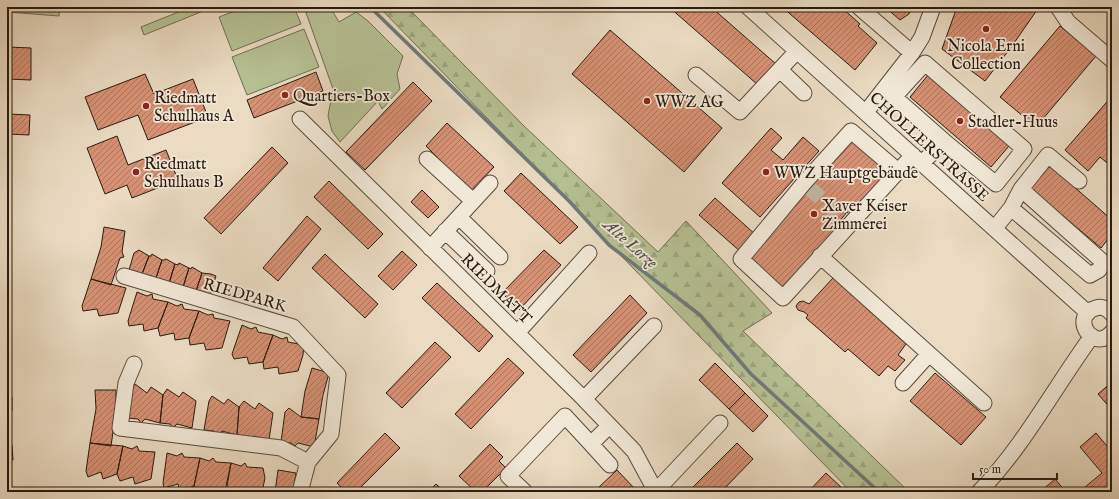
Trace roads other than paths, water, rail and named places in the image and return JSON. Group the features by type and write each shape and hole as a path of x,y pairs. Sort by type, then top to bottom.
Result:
{"street":[{"name":"CHOLLERSTRASSE","path":"748,7 1088,313"},
{"path":"859,7 912,53"},
{"path":"866,112 912,53 922,37 933,7"},
{"path":"1058,7 1068,22 1112,60"},
{"path":"696,75 740,112 797,51"},
{"path":"925,64 1024,149 996,184 944,141 894,97 925,64"},
{"path":"780,70 804,93"},
{"name":"RIEDMATT","path":"300,119 584,399 634,451 656,491"},
{"path":"898,171 851,130 807,185 741,258 784,298 848,222 898,171 944,141"},
{"path":"995,228 1011,208 1021,189 1048,156 1079,181"},
{"path":"427,159 473,201"},
{"path":"430,248 490,183"},
{"path":"1011,208 1090,275 1099,270 1103,262 1021,189"},
{"path":"459,216 500,257"},
{"path":"445,231 487,271"},
{"path":"516,333 589,253"},
{"path":"820,256 984,403"},
{"name":"RIEDPARK","path":"124,276 293,327 338,375 331,434 308,462 300,492"},
{"path":"1111,309 1092,309 1085,318 1084,324 1085,330 1092,336 1102,338 1112,333"},
{"path":"584,399 654,326"},
{"path":"979,492 1006,462 1092,336"},
{"path":"903,383 929,354"},
{"path":"134,364 126,383 120,428 281,448 308,462"},
{"path":"525,492 508,476 565,416 610,465"},
{"path":"656,491 720,423"},
{"path":"591,444 609,426"}],"waterway":[{"name":"Alte Lorze","path":"370,7 570,202 609,245 700,315 751,374 879,492"}],"tunnel":[{"path":"809,188 845,219"}],"place":[{"name":"Nicola Erni Collection","path":"986,29"},
{"name":"Quartiers-Box","path":"285,95"},
{"name":"WWZ AG","path":"647,101"},
{"name":"Riedmatt Schulhaus A","path":"146,106"},
{"name":"Stadler-Huus","path":"960,121"},
{"name":"Riedmatt Schulhaus B","path":"136,172"},
{"name":"WWZ Hauptgebäude","path":"766,172"},
{"name":"Xaver Keiser Zimmerei","path":"814,214"}]}
